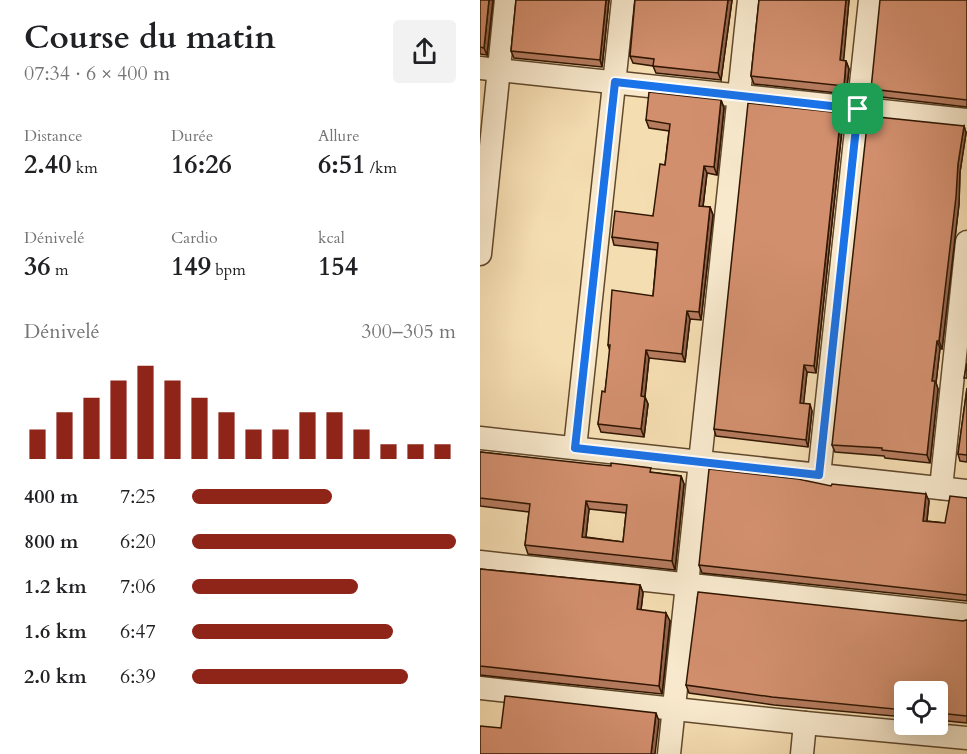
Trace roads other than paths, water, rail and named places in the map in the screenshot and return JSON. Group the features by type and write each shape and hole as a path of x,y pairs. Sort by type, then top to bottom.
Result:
{"street":[{"path":"480,254 490,69 507,0"},
{"path":"575,448 623,0"},
{"path":"669,754 749,0"},
{"path":"819,475 870,0"},
{"path":"490,69 967,120"},
{"path":"941,488 967,242"},
{"path":"480,438 967,490"},
{"path":"480,562 967,615"},
{"path":"480,688 806,723 926,744 967,738"},
{"path":"802,754 806,723"}]}
